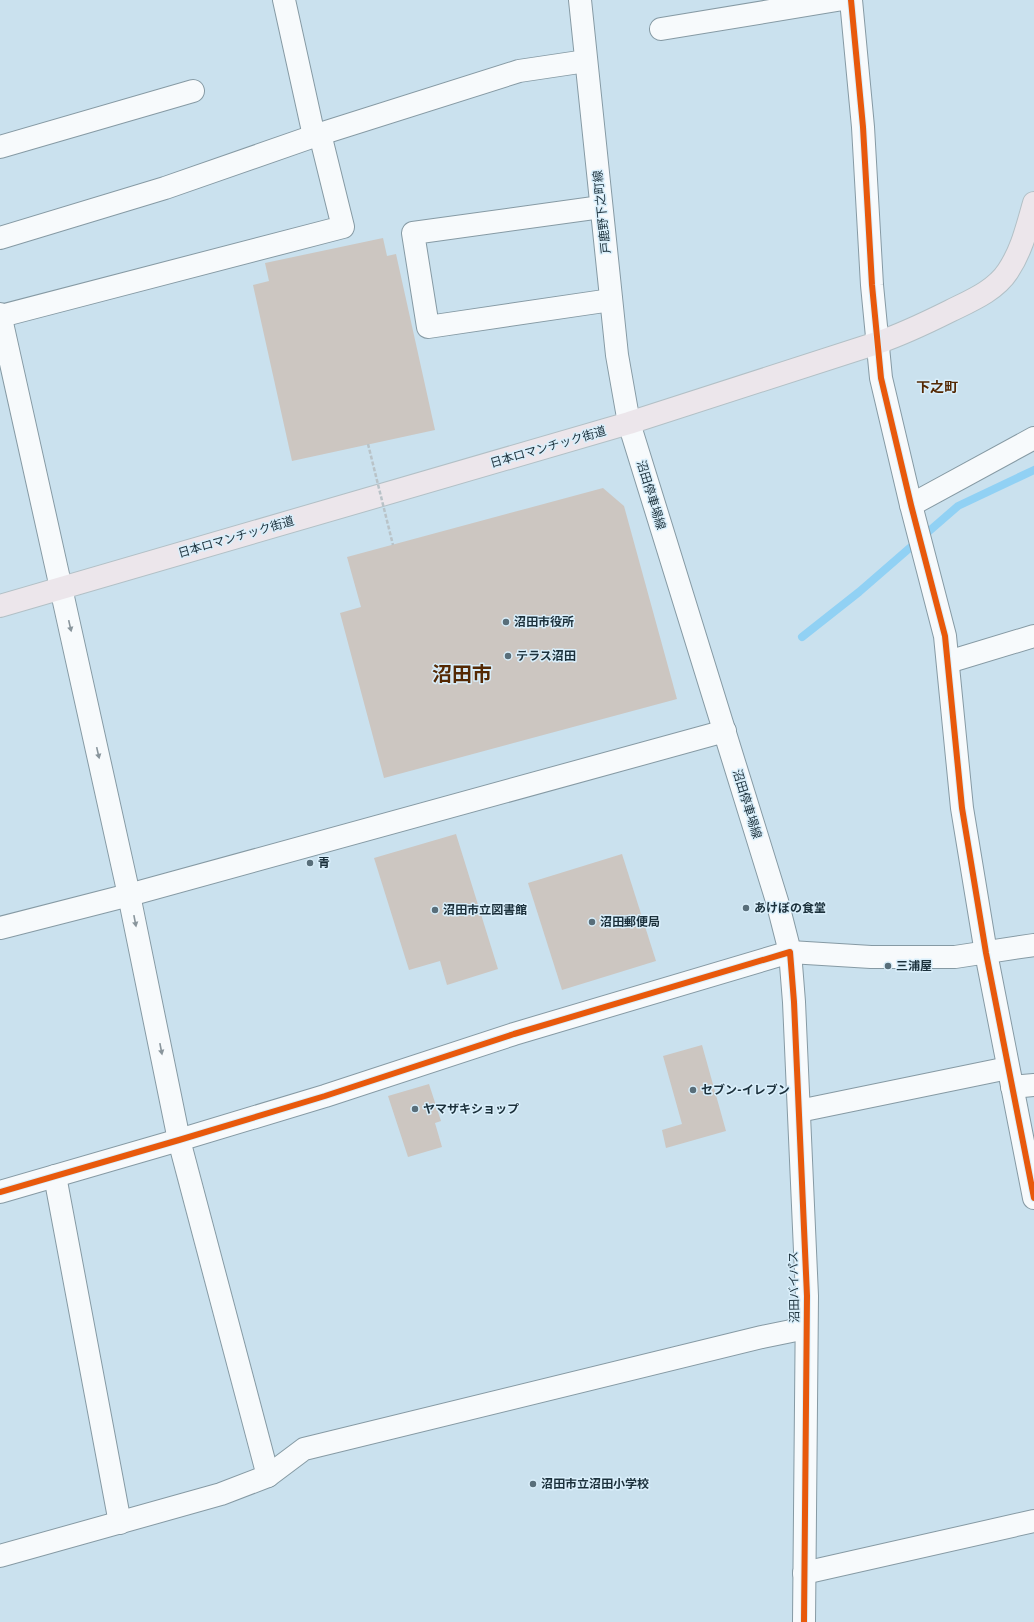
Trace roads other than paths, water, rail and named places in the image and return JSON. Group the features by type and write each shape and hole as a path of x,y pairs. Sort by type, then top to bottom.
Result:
{"highway":[{"name":"日本ロマンチック街道","path":"0,606 629,423 877,343 909,331 978,297 995,285 1007,273 1017,256 1024,238 1034,203"}],"street":[{"path":"268,1476 179,1140 129,894 0,315 343,227 317,135 284,0"},
{"name":"戸鹿野下之町線","path":"580,0 617,355 629,423"},
{"path":"662,29 837,0"},
{"path":"851,0 863,127 872,286 880,378 910,505 945,636 954,745 962,808 986,953 1034,1198"},
{"path":"0,238 165,188 317,135 519,72 586,61"},
{"path":"0,147 193,91"},
{"path":"601,207 413,233 428,327 611,300"},
{"name":"沼田停車場線","path":"629,423 725,732 790,952"},
{"path":"910,505 1034,438"},
{"path":"948,662 1034,636"},
{"path":"0,928 725,732"},
{"path":"0,1192 325,1096 514,1034 790,952 871,957 955,957 1034,945"},
{"name":"沼田バイパス","path":"790,952 794,1002 807,1296 804,1622"},
{"path":"799,1111 1010,1078 1034,1085"},
{"path":"55,1176 120,1523"},
{"path":"0,1556 221,1494 268,1476 304,1449 762,1337 806,1328"},
{"path":"804,1573 1034,1521"}],"waterway":[{"path":"802,637 859,592 958,506 1034,470"}],"place":[{"name":"沼田市役所","path":"506,622"},
{"name":"テラス沼田","path":"508,656"},
{"name":"青","path":"310,863"},
{"name":"あけぼの食堂","path":"746,908"},
{"name":"沼田市立図書館","path":"435,910"},
{"name":"沼田郵便局","path":"592,922"},
{"name":"三浦屋","path":"888,966"},
{"name":"セブン-イレブン","path":"693,1090"},
{"name":"ヤマザキショップ","path":"415,1109"},
{"name":"沼田市立沼田小学校","path":"533,1484"}],"district":[{"name":"下之町","path":"937,387"},
{"name":"沼田市","path":"462,674"}]}
